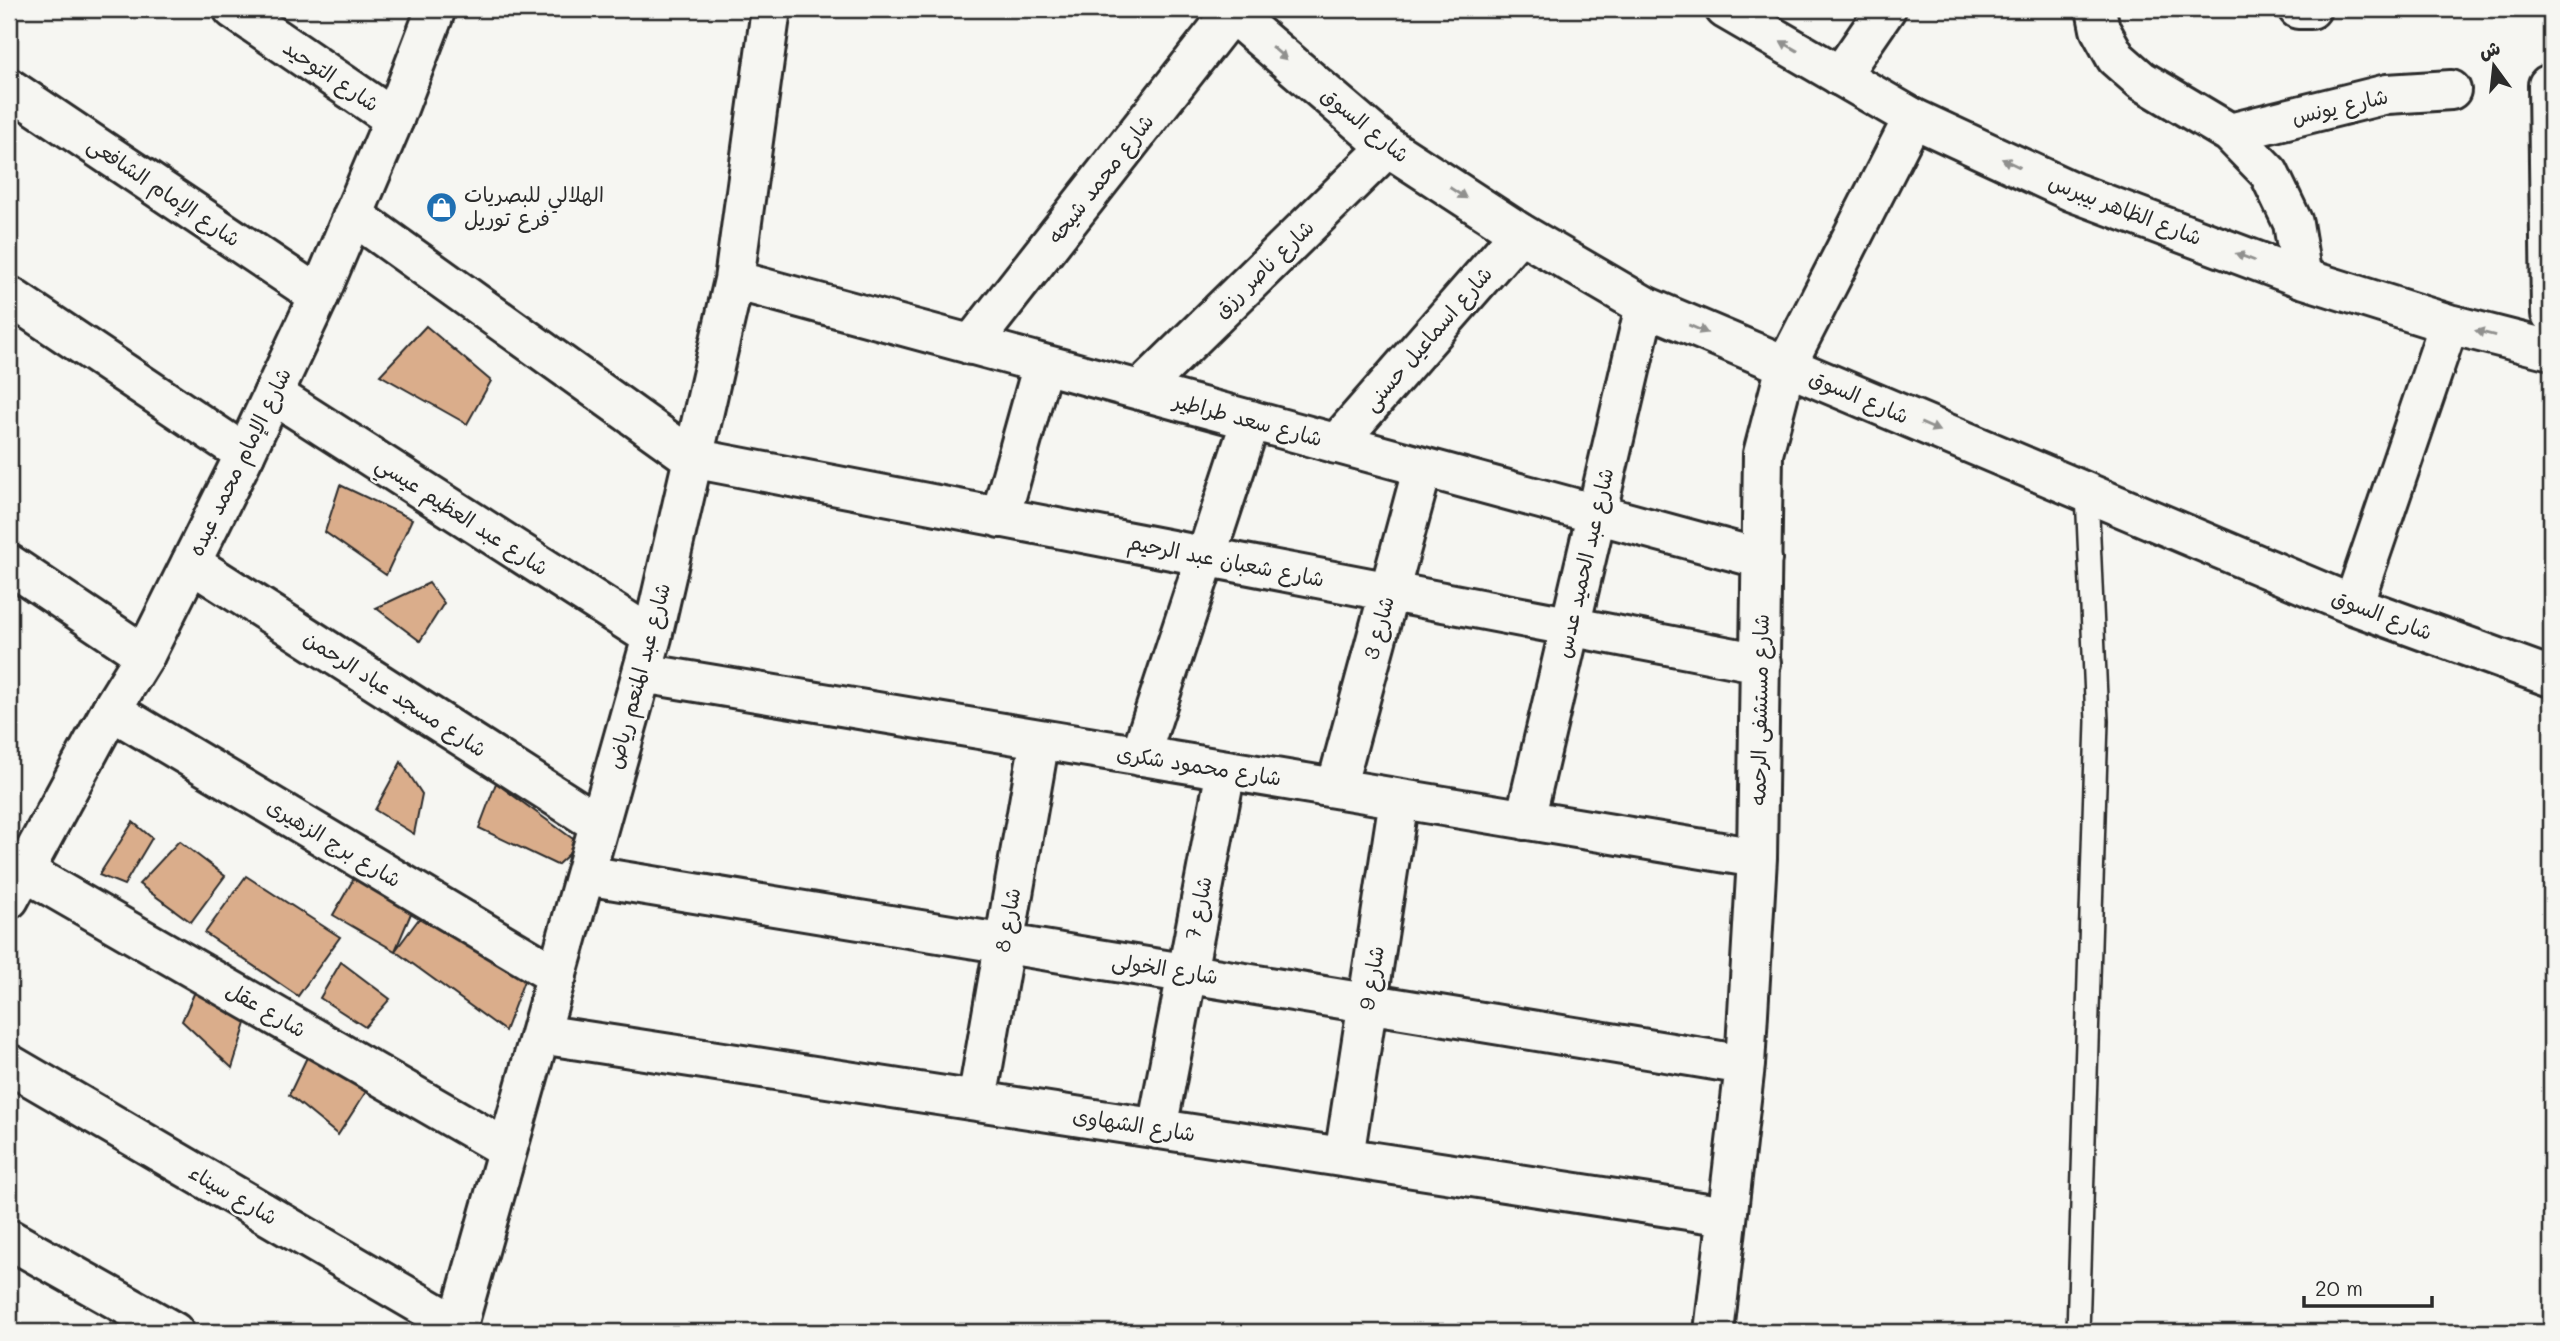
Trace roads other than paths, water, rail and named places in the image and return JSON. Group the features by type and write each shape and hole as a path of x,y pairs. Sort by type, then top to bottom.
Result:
{"street":[{"name":"شارع التوحيد","path":"233,9 394,119"},
{"name":"شارع الإمام محمد عبده","path":"16,885 111,710 145,655 245,454 354,215 436,9"},
{"name":"شارع عبد المنعم رياض","path":"457,1329 647,655 734,280 771,9"},
{"name":"شارع الظاهر بيبرس","path":"1725,9 1913,118 2073,191 2302,278 2449,324 2551,350"},
{"path":"1840,76 1886,9"},
{"path":"2096,9 2100,29 2116,58 2141,80 2230,133 2269,173 2293,223 2302,278"},
{"path":"2298,9 2311,9"},
{"name":"شارع السوق","path":"1229,11 1388,147 1521,233 1645,306 2353,605 2551,677"},
{"name":"شارع محمد شيحه","path":"971,345 1229,11"},
{"path":"2548,85 2551,314"},
{"name":"شارع يونس","path":"2230,133 2387,94 2451,90"},
{"name":"شارع الإمام الشافعى","path":"12,96 319,296"},
{"name":"شارع مستشفى الرحمه","path":"1714,1332 1745,1065 1756,858 1763,454 1786,366 1913,118"},
{"name":"شارع ناصر رزق","path":"1140,390 1388,147"},
{"path":"354,215 692,458"},
{"name":"شارع اسماعيل حسنى","path":"1336,444 1521,233"},
{"name":"شارع سعد طراطير","path":"734,280 1762,559"},
{"path":"9,296 245,454"},
{"name":"شارع عبد الحميد عدس","path":"1525,820 1645,306"},
{"path":"2353,605 2449,324"},
{"path":"1000,518 1043,364"},
{"name":"شارع عبد العظيم عيسي","path":"273,394 647,655"},
{"path":"1140,756 1251,420"},
{"name":"شارع شعبان عبد الرحيم","path":"692,458 1761,663"},
{"name":"شارع 3","path":"1336,788 1423,467"},
{"path":"9,564 145,655"},
{"name":"شارع مسجد عباد الرحمن","path":"191,564 599,824"},
{"name":"شارع محمود شكرى","path":"647,655 1040,739 1756,858"},
{"name":"شارع برج الزهيرى","path":"111,710 557,976"},
{"name":"شارع 8","path":"977,1101 1040,739"},
{"name":"شارع 7","path":"1157,1129 1226,770"},
{"name":"شارع 9","path":"1344,1157 1399,799"},
{"name":"شارع الخولى","path":"585,875 1745,1065"},
{"name":"شارع عقل","path":"16,885 508,1149"},
{"name":"شارع الشهاوى","path":"540,1034 1727,1216"},
{"name":"شارع سيناء","path":"9,1064 457,1329"},
{"path":"9,1239 174,1332"}],"lane":[{"path":"2078,1332 2097,721 2087,493"}],"place":[{"name":"الهلالي للبصريات فرع توريل","path":"441,207"}]}
